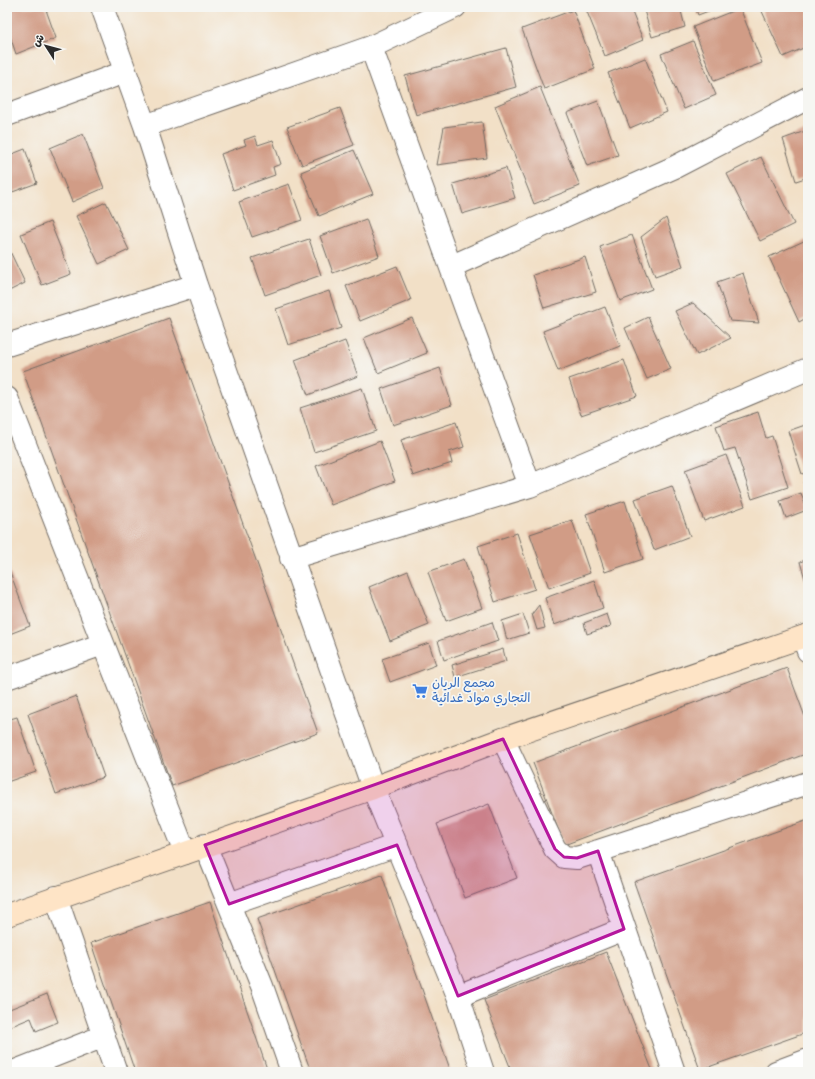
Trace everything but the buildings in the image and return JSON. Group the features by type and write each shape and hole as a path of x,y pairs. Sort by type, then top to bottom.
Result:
{"main road":[{"path":"7,915 205,845 373,788 503,739 806,641"}],"street":[{"path":"102,7 146,126 196,285 373,788 458,996 483,1072"},
{"path":"146,126 371,47 455,7"},
{"path":"371,47 452,266 530,486"},
{"path":"7,115 125,72"},
{"path":"452,266 675,167 808,98"},
{"path":"7,345 196,285"},
{"path":"291,558 530,486 808,369"},
{"path":"7,398 185,853"},
{"path":"7,678 103,644"},
{"path":"503,739 555,849 564,857 576,858 808,784"},
{"path":"205,845 262,986 292,1072"},
{"path":"229,904 397,845"},
{"path":"598,851 674,1072"},
{"path":"56,898 116,1072"},
{"path":"458,996 624,929"},
{"path":"13,1072 104,1036"},
{"path":"776,1072 808,1060"}],"highlighted area":[{"path":"503,739 555,849 564,857 577,858 598,851 624,929 458,996 397,845 229,904 205,845"}],"place":[{"name":"مجمع الريان التجاري مواد غدائية","path":"420,691"}]}
